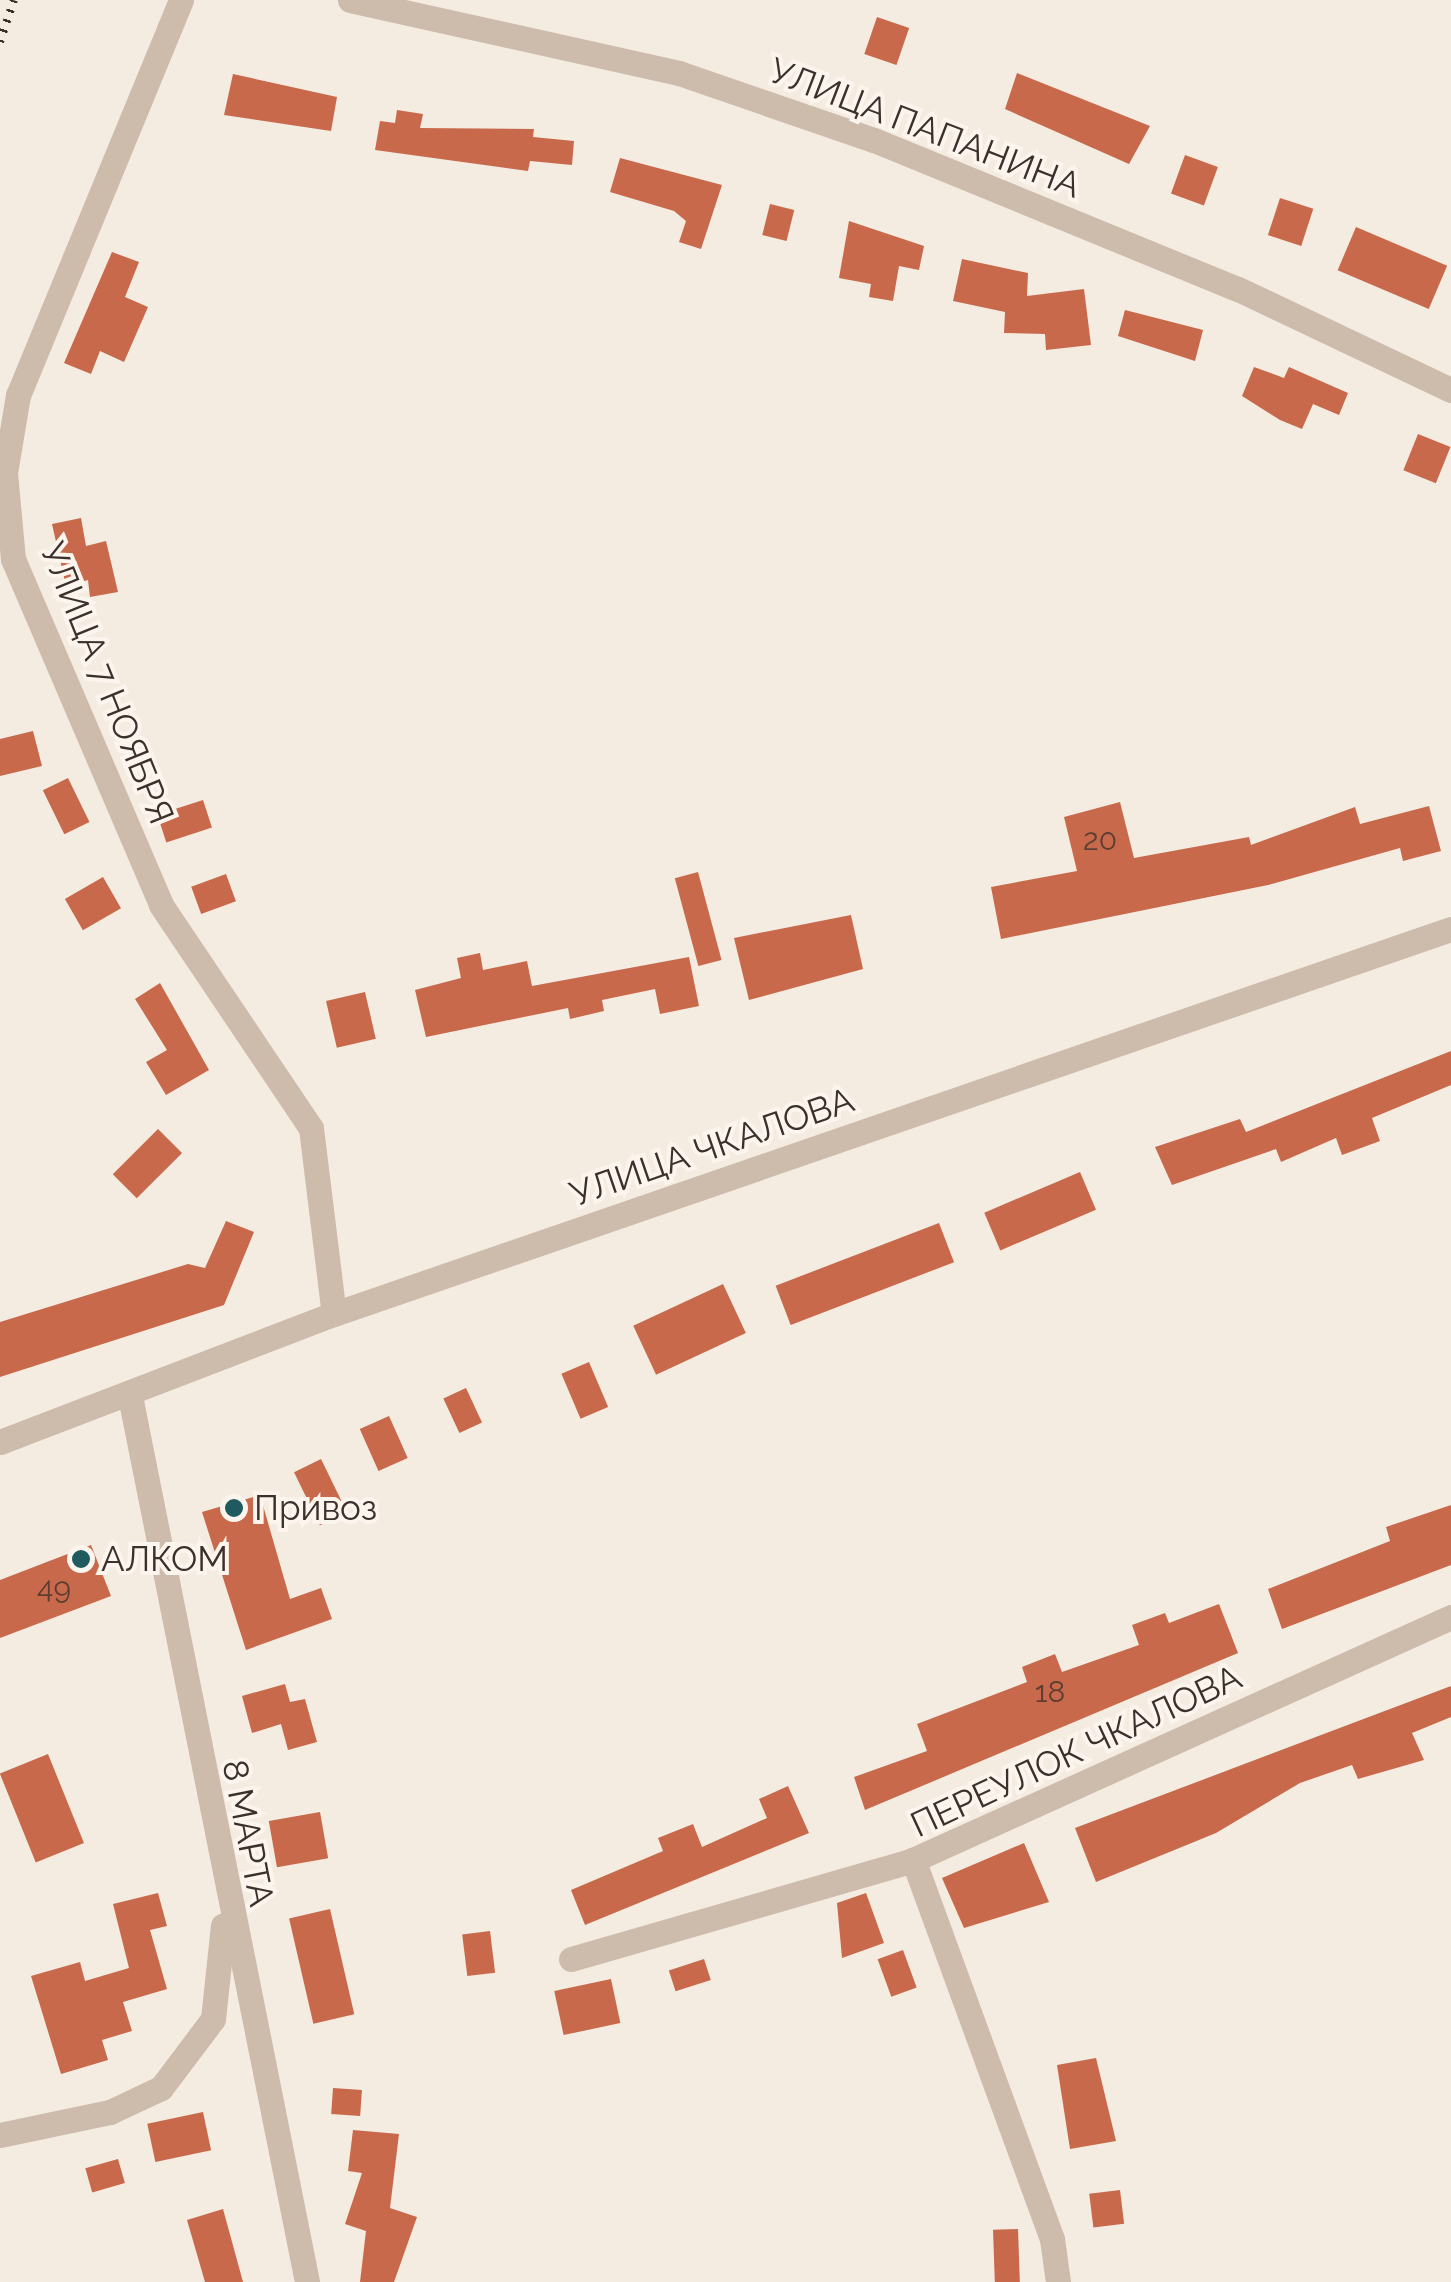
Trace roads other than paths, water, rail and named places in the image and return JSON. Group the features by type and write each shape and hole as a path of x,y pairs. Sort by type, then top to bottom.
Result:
{"street":[{"name":"УЛИЦА 7 НОЯБРЯ","path":"181,0 18,395 5,473 13,559 161,905 311,1128 334,1314"},
{"name":"УЛИЦА ПАПАНИНА","path":"350,0 679,73 874,140 1238,290 1451,390"},
{"name":"УЛИЦА ЧКАЛОВА","path":"0,1442 130,1396 334,1314 1451,929"},
{"name":"8 МАРТА","path":"130,1396 226,1906 306,2282"},
{"name":"ПЕРЕУЛОК ЧКАЛОВА","path":"1058,2282 1052,2239 913,1860 1451,1617"},
{"path":"571,1958 913,1860"},
{"path":"0,2134 110,2112 161,2088 213,2018 226,1906"}],"railway":[{"path":"0,42 14,0"}],"place":[{"name":"Привоз","path":"234,1508"},
{"name":"АЛКОМ","path":"81,1559"}]}
